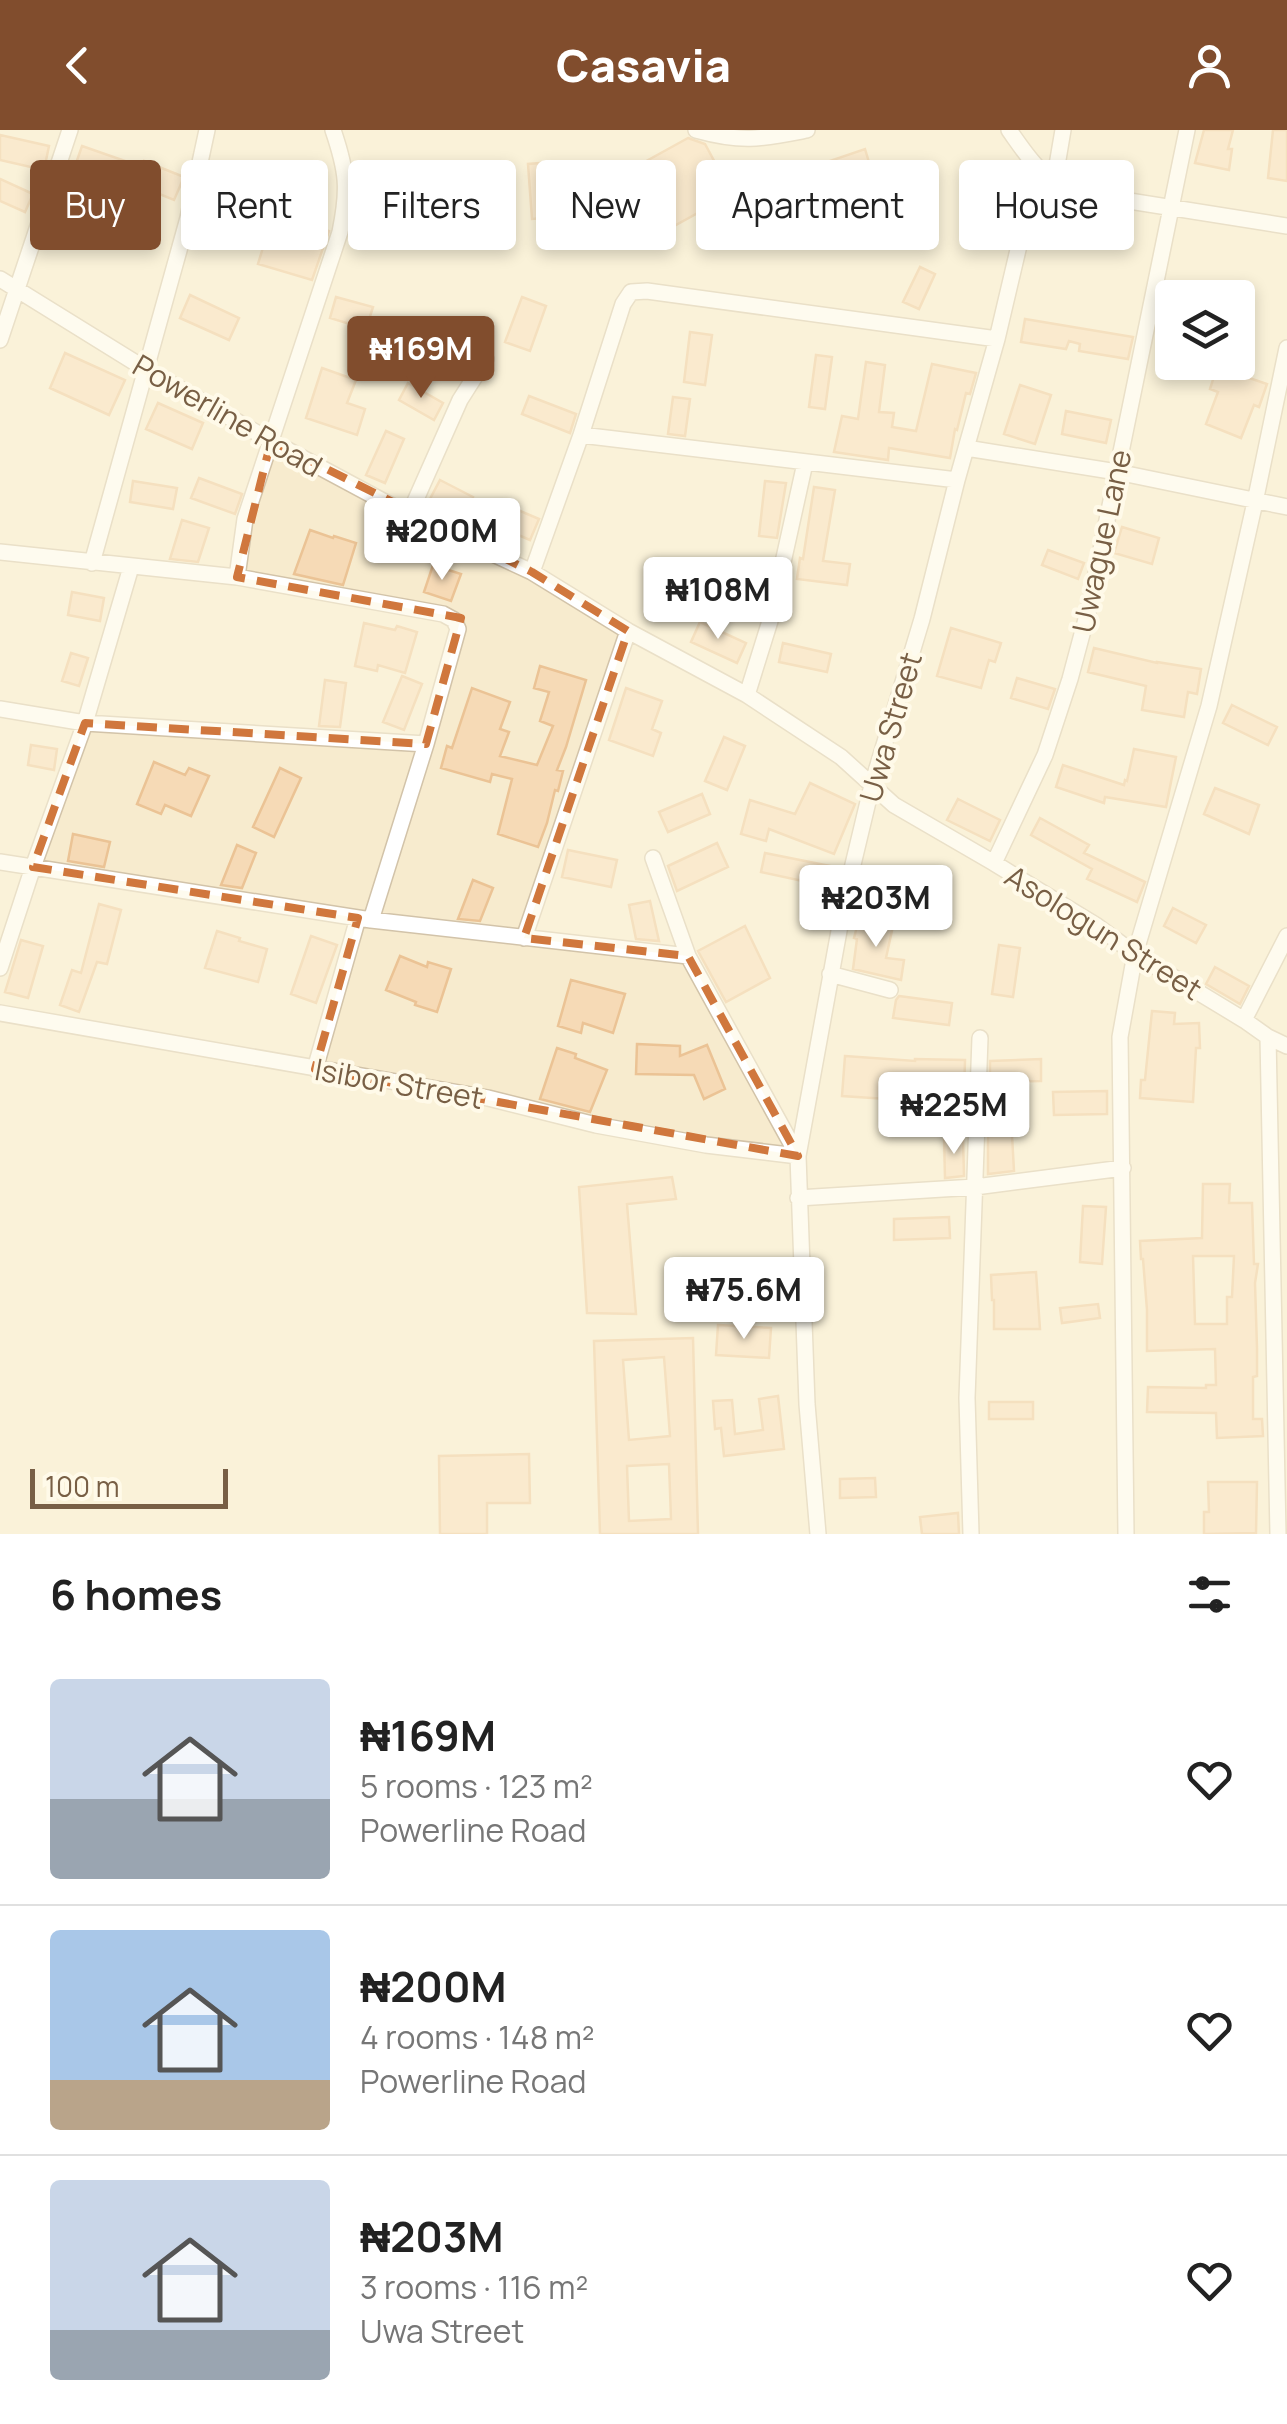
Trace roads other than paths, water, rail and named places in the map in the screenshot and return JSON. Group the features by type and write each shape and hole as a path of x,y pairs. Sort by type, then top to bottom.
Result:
{"street":[{"path":"0,340 70,130"},
{"path":"92,563 188,218 207,130"},
{"path":"237,577 246,519 343,218 345,165 333,130"},
{"path":"696,130 723,138 755,140 807,130"},
{"path":"1009,130 1031,160"},
{"path":"1057,160 1062,130"},
{"name":"Uwague Lane","path":"994,862 1045,755 1089,608 1187,130"},
{"path":"1134,202 1287,226"},
{"name":"Uwa Street","path":"818,1534 806,1404 798,1156 845,898 872,785 922,619 1018,250"},
{"name":"Powerline Road","path":"0,280 271,442 409,515 532,572 628,631 747,695 841,757 872,785"},
{"path":"532,572 582,435 622,304 631,292 647,291 998,339"},
{"path":"1126,1534 1120,1036 1135,954 1208,706 1287,348"},
{"path":"409,515 460,400 486,358"},
{"path":"582,435 956,480"},
{"path":"966,448 1117,472 1287,507"},
{"path":"747,695 770,621 805,463"},
{"path":"0,552 237,577 443,614 454,620 458,629 426,744 316,1068"},
{"path":"0,968 85,722 131,567"},
{"path":"524,938 628,631"},
{"path":"0,709 85,722 426,744"},
{"name":"Asologun Street","path":"872,785 894,805 994,862 1287,1046"},
{"path":"653,858 688,956 798,1156"},
{"path":"0,862 364,919 688,956"},
{"path":"1244,1020 1287,936"},
{"path":"830,974 890,990"},
{"name":"Isibor Street","path":"0,1013 488,1098 687,1142 798,1156"},
{"path":"1268,1037 1278,1534"},
{"path":"971,1534 967,1398 980,1038"},
{"path":"798,1198 974,1187 1122,1168"}]}
